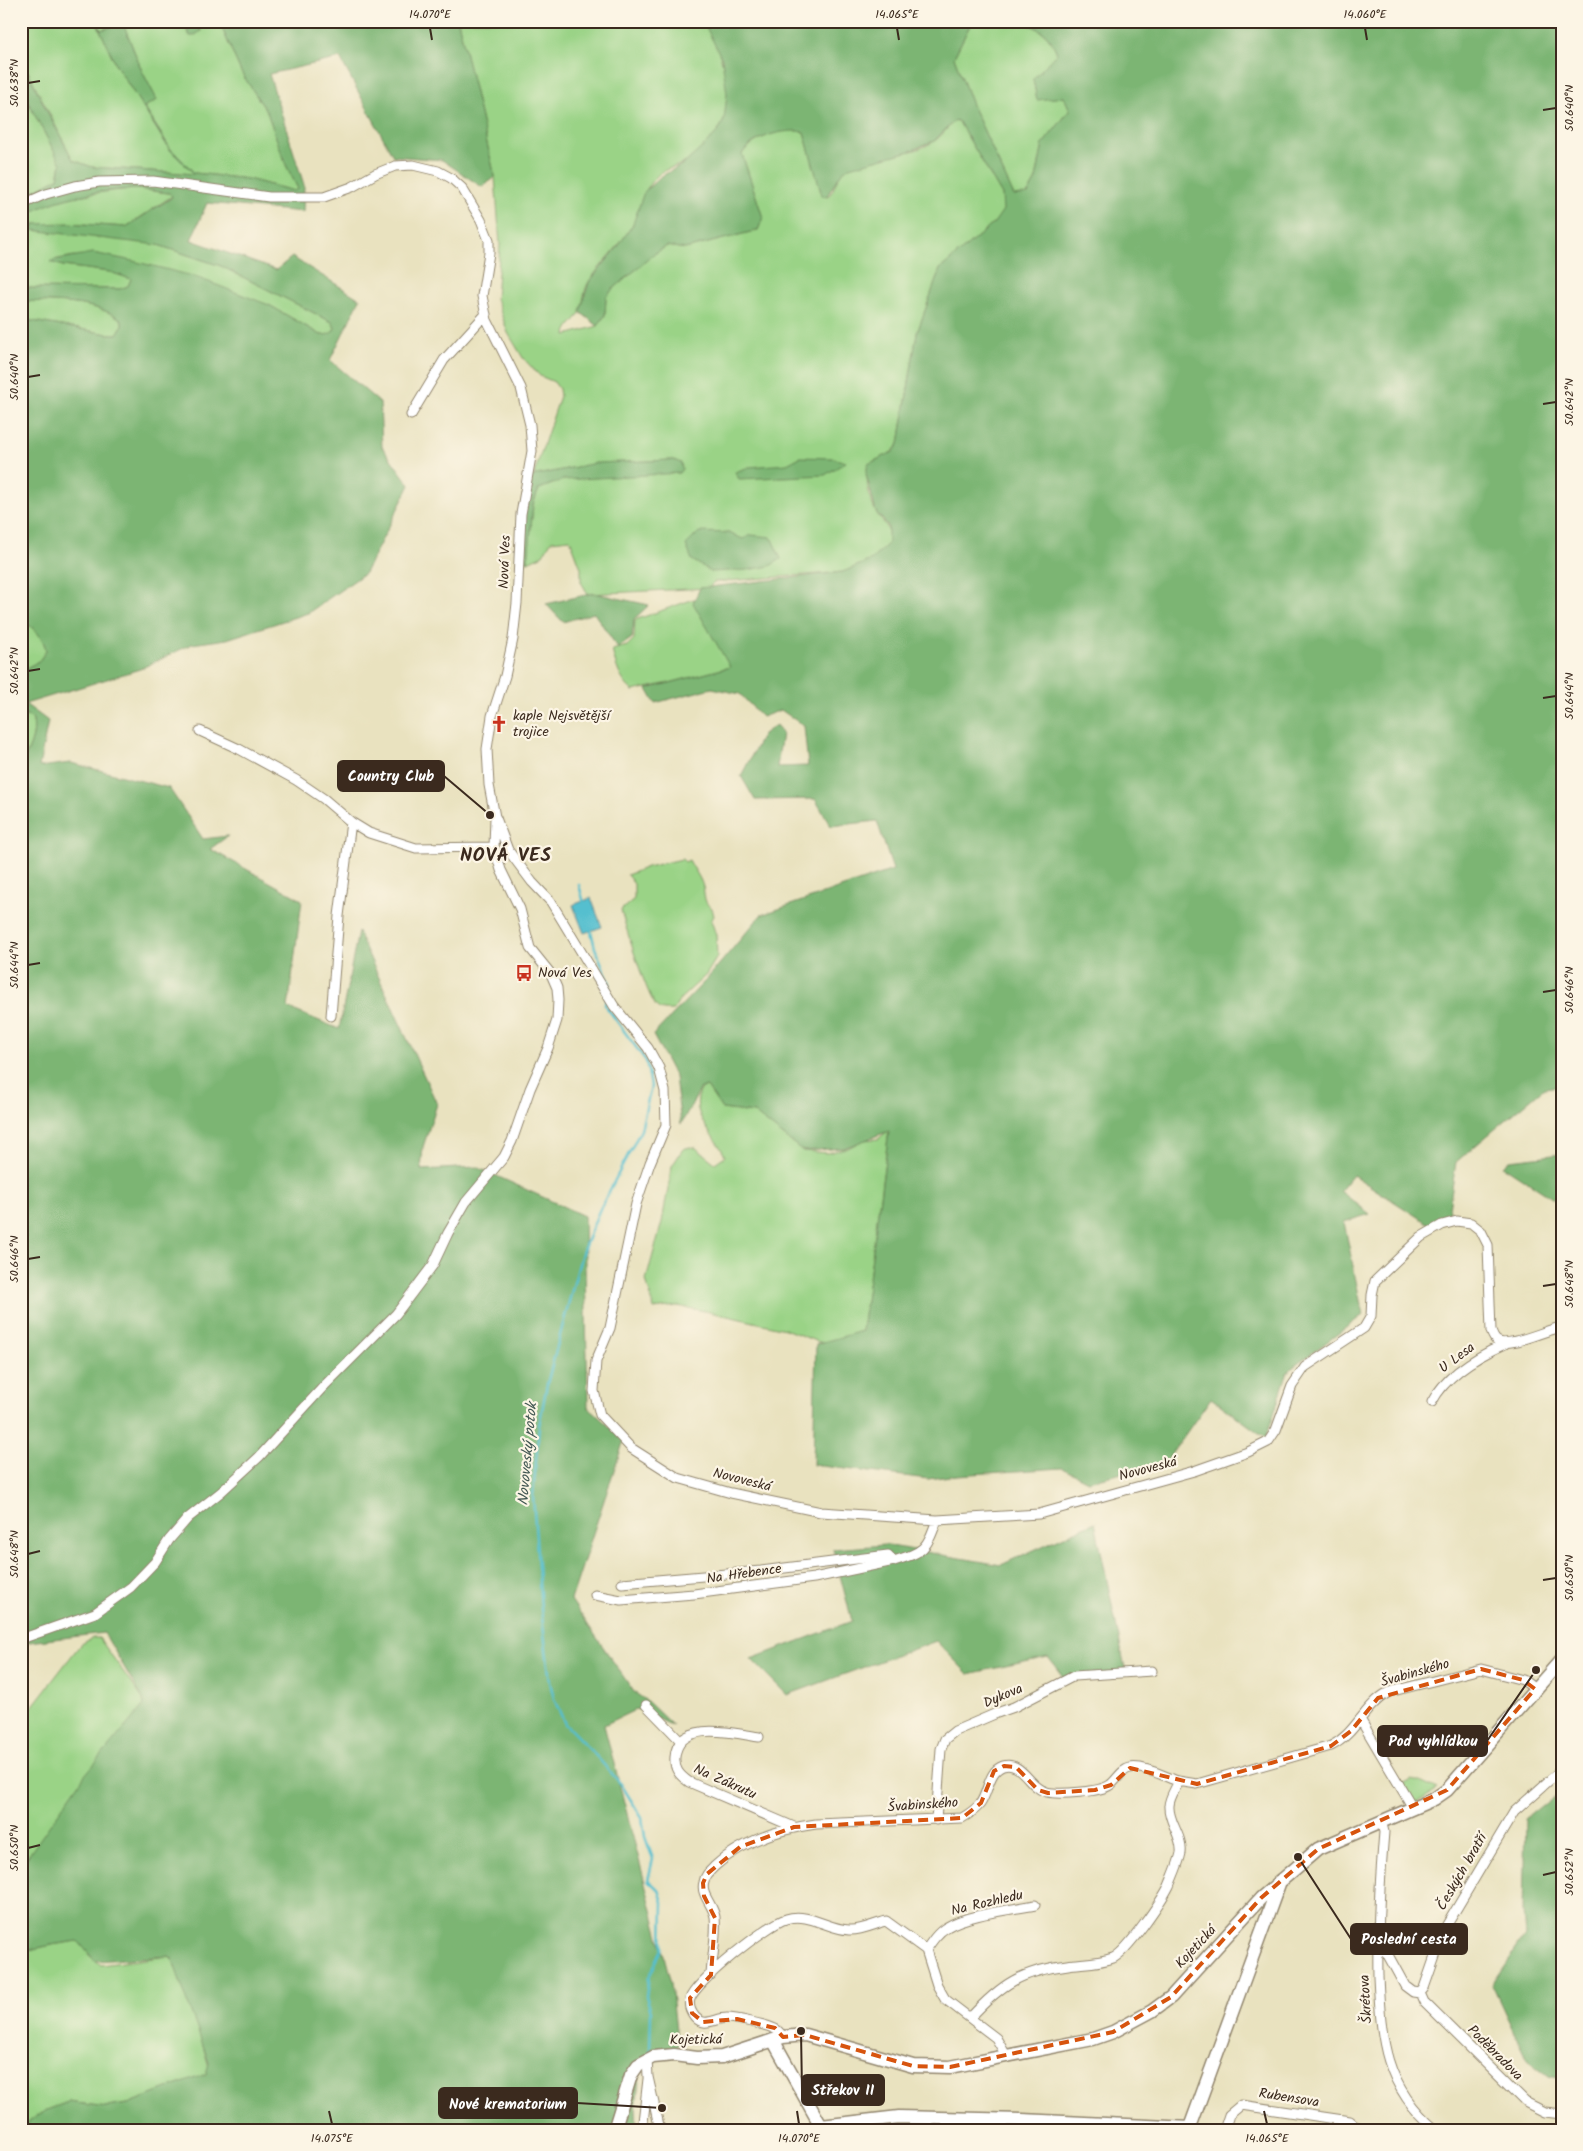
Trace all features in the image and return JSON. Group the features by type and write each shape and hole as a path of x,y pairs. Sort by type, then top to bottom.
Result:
{"street":[{"name":"Nová Ves","path":"21,205 46,194 75,186 153,181 180,183 269,197 324,197 352,187 395,166 413,165 438,171 451,178 462,188 476,213 489,240 490,253 482,296 486,314 525,399 532,450 521,514 518,603 513,639 505,676 492,716 487,750 489,784 495,816 508,850 532,882 551,902 614,1006 648,1048 659,1068 665,1091 666,1124 644,1178 636,1204 610,1328 596,1361"},
{"path":"411,415 444,360 486,314"},
{"path":"200,731 239,749 296,780 324,799 351,822 369,833 416,848 494,848"},
{"name":"Nová Ves","path":"21,1639 95,1613 131,1587 155,1562 169,1540 188,1518 260,1457 324,1386 396,1314 428,1272 448,1232 466,1202 504,1157 548,1048 557,1020 558,1000 557,988 551,974 540,963 530,948 520,909 501,870 494,848 495,816"},
{"path":"331,1016 339,916 351,822"},
{"name":"Novoveská","path":"596,1361 594,1391 600,1415 630,1448 678,1478 731,1493 821,1512 937,1520 1039,1514 1194,1471 1248,1452 1268,1442 1276,1430 1292,1386 1305,1367 1364,1328 1371,1316 1375,1281 1421,1237 1442,1225 1457,1221 1471,1223 1481,1230 1488,1245 1491,1331 1496,1340 1505,1344"},
{"path":"1505,1344 1562,1327"},
{"name":"U Lesa","path":"1432,1402 1437,1393 1456,1374 1489,1352 1505,1344"},
{"name":"Na Hřebence","path":"595,1595 621,1600 694,1594 814,1578 894,1561 918,1553 929,1543 937,1520"},
{"name":"Na Hřebence","path":"622,1583 761,1571 888,1555 894,1561"},
{"name":"Kojetická","path":"647,2059 674,2055 698,2058 722,2057 778,2039 804,2035 913,2066 950,2067 1093,2039 1120,2029 1152,2011 1171,1997 1261,1898 1318,1848 1434,1799 1447,1790 1562,1659"},
{"name":"Dykova","path":"936,1820 940,1749 945,1739 955,1731 996,1712 1014,1708 1074,1676 1152,1670"},
{"name":"Švabinského","path":"711,1975 715,1918 712,1908 704,1896 703,1883 707,1874 722,1859 740,1847 768,1834 794,1827 816,1824 962,1818 981,1803 994,1772 1004,1766 1016,1767 1038,1790 1048,1793 1103,1789 1130,1768 1140,1768 1179,1781 1197,1784 1331,1746 1341,1741 1378,1698 1390,1692 1481,1670 1523,1680 1535,1689"},
{"path":"646,1705 680,1740 688,1735 705,1732 732,1732 759,1737"},
{"path":"1360,1719 1412,1808"},
{"name":"Na Zákrutu","path":"680,1740 675,1755 678,1775 689,1782 794,1827"},
{"name":"Českých bratří","path":"1420,1993 1424,1988 1445,1928 1514,1812 1562,1769"},
{"path":"970,2018 1000,1989 1029,1972 1044,1968 1105,1960 1116,1957 1124,1948 1162,1900 1181,1853 1180,1840 1170,1817 1169,1804 1179,1781"},
{"name":"Škrétova","path":"1381,1820 1384,1832 1377,1935 1380,2026 1386,2055 1406,2099 1424,2120 1436,2130"},
{"path":"808,2130 822,2126 848,2126 899,2117 1022,2120 1190,2129 1280,1882"},
{"name":"Na Rozhledu","path":"926,1950 935,1936 946,1927 961,1920 1036,1905"},
{"path":"822,2126 784,2061 775,2028 737,2019 724,2018 712,2023 697,2019 690,2007 690,1998 711,1975 758,1934 772,1925 787,1919 803,1917 848,1930 886,1921 926,1950 937,1984 945,1999 996,2038 1007,2057"},
{"path":"1377,1935 1405,1986 1413,1992 1420,1993"},
{"name":"Poděbradova","path":"1420,1993 1424,2002 1525,2102 1545,2112 1562,2114"},
{"path":"614,2130 631,2075 638,2065 647,2059"},
{"path":"645,2130 643,2122 648,2077 647,2059"},
{"path":"648,2077 660,2130"},
{"name":"Rubensova","path":"1224,2130 1230,2114 1240,2105 1350,2121 1361,2130"}],"highlighted area":[{"path":"1481,1669 1523,1680 1535,1689 1447,1790 1318,1849 1261,1898 1171,1997 1113,2032 950,2067 913,2066 805,2035 783,2037 775,2028 737,2019 703,2022 692,2013 690,1998 711,1975 715,1918 704,1896 703,1883 707,1874 740,1847 794,1827 962,1818 981,1803 994,1771 1004,1766 1016,1767 1038,1790 1048,1793 1095,1790 1111,1785 1130,1768 1197,1784 1331,1746 1351,1731 1378,1698"}],"green space":[{"path":"21,21 96,21 116,65 170,150 195,174 92,167 73,160 21,58"},
{"path":"96,21 101,30 123,23 142,71 157,100 144,107 170,148 195,173 248,179 294,191 298,189 286,165 267,112 241,72 219,21 458,21 495,177 482,187 442,160 393,156 340,58 269,74 304,185 303,212 207,203 191,240 276,270 292,257 360,299 330,360 380,403 382,447 410,485 365,573 308,613 227,639 192,644 140,669 25,704 48,721 39,767 71,763 169,788 203,839 228,836 210,849 302,900 288,1008 339,1029 358,932 437,1104 423,1147 421,1170 477,1167 584,1216 588,1407 624,1440 571,1600 634,1692 648,1702 673,1726 637,1709 604,1725 671,1983 678,2050 641,2059 636,2108 637,2130 24,2130 30,2120 47,2110 68,2102 107,2107 128,2104 206,2074 209,2063 172,1958 169,1956 95,1961 78,1941 21,1952 21,1866 85,1775 144,1705 143,1699 104,1633 21,1643 21,767 34,731 32,718 21,714 21,671 39,661 46,651 43,641 37,633 21,621 21,319 108,334 117,334 122,326 122,320 100,309 87,306 60,302 21,301 21,288 120,289 128,286 131,279 110,272 63,266 51,262 93,253 193,276 269,305 321,335 330,334 335,328 332,322 221,266 158,245 32,230 34,224 68,223 126,227 171,198 172,196 169,193 143,189 123,189 91,193 58,201 43,207 30,213 21,221 21,198 58,178 61,164 21,89 21,58 73,160 92,167 194,174 170,150 116,65"},
{"path":"97,21 182,21 190,36 201,31 197,21 219,21 241,72 267,112 286,165 299,190 294,191 247,179 195,173 170,148 144,107 157,100 142,71 123,23 101,30"},
{"path":"182,21 197,21 201,31 194,36 190,36"},
{"path":"458,21 704,21 720,57 727,84 728,97 727,110 717,133 690,159 660,173 648,187 632,226 588,284 580,313 566,332 566,335 598,326 605,315 606,297 612,290 654,254 667,246 685,249 758,230 763,218 742,154 757,141 786,130 794,129 804,132 822,195 827,197 833,190 838,178 849,167 869,159 913,151 924,147 939,137 955,120 959,122 1002,195 1004,211 994,223 940,269 917,333 899,444 888,454 868,465 867,482 870,495 876,512 886,526 888,537 888,544 871,560 843,572 714,582 708,588 588,594 581,582 581,568 570,539 551,541 543,555 528,562 533,504 539,489 563,480 594,477 674,460 606,464 555,471 538,476 534,474 560,396 559,389 554,382 540,376 523,358 508,333 496,299 500,245 495,177"},
{"path":"703,21 972,21 954,57 972,105 1014,196 1028,194 1036,179 1043,144 1070,110 1064,97 1037,100 1033,79 1057,53 1047,35 1033,26 1020,21 1562,21 1562,1086 1544,1088 1456,1162 1448,1215 1430,1225 1353,1175 1340,1191 1370,1214 1344,1222 1363,1315 1288,1371 1266,1438 1211,1398 1165,1463 1088,1481 1062,1468 957,1475 928,1479 813,1465 816,1344 862,1331 889,1131 844,1148 803,1151 754,1113 722,1109 707,1087 701,1088 681,1124 675,1077 653,1035 706,980 761,915 893,870 877,821 831,826 815,799 755,800 741,776 763,734 776,725 782,733 777,767 808,766 804,726 781,710 762,717 740,694 712,688 655,703 647,689 730,667 693,603 700,588 843,572 871,560 888,544 888,526 876,512 866,474 868,464 893,452 899,444 917,333 940,269 994,223 1003,210 1002,195 959,122 955,120 934,141 910,151 849,167 840,175 827,196 822,196 804,132 788,131 770,135 753,143 742,154 763,218 758,230 685,249 667,246 654,254 612,290 606,297 605,315 598,326 580,312 589,282 617,248 633,224 644,192 660,177 685,163 719,130 724,120 727,94 722,59"},
{"path":"972,21 1010,21 1033,26 1043,32 1051,41 1057,53 1033,79 1037,99 1064,97 1070,110 1043,144 1036,179 1027,195 1014,196 972,105 954,57"},
{"path":"21,89 61,164 58,178 21,198"},
{"path":"136,189 169,193 172,196 126,227 68,223 158,245 221,266 332,322 334,330 330,334 321,335 269,305 74,256 51,262 63,266 110,272 131,279 128,286 120,289 21,288 21,221 30,213 43,206 75,197 108,191"},
{"path":"21,301 60,302 100,309 122,320 122,326 117,334 108,334 21,319"},
{"path":"800,457 832,458 846,462 825,475 739,479 735,472 749,467 787,464"},
{"path":"674,460 681,463 682,469 679,473 563,480 539,489 533,504 528,562 519,558 527,477 596,463"},
{"path":"699,532 729,533 743,539 751,535 771,537 781,559 770,566 747,570 711,572 692,560 686,545"},
{"path":"594,593 649,605 634,619 632,638 618,648 594,613 563,622 546,604"},
{"path":"694,599 730,667 633,691 622,678 612,650 627,646 634,639 635,620"},
{"path":"21,621 37,633 43,641 46,651 39,661 21,671"},
{"path":"21,714 32,718 34,731 21,767"},
{"path":"682,859 685,862 689,860 702,884 706,901 712,908 714,916 711,920 716,935 717,957 706,975 680,999 674,1010 664,1010 658,1008 649,992 637,962 621,910 634,899 634,884 627,875 647,867"},
{"path":"707,1087 722,1109 754,1113 803,1151 827,1153 848,1148 863,1140 878,1139 889,1130 862,1331 834,1341 818,1342 785,1329 705,1311 677,1306 654,1309 646,1280 662,1222 672,1166 683,1149 690,1147 696,1148 715,1163 725,1156 700,1115 698,1098 702,1088"},
{"path":"1562,1154 1562,1202 1552,1198 1503,1166 1510,1160"},
{"path":"1095,1522 1126,1673 1064,1678 1048,1657 968,1674 936,1641 787,1695 751,1659 852,1621 833,1549 885,1545 1001,1565"},
{"path":"92,1638 99,1638 143,1699 144,1705 31,1856 21,1865 21,1721 80,1645"},
{"path":"1412,1779 1437,1790 1413,1805 1401,1785"},
{"path":"1562,1790 1562,2080 1549,2077 1527,2060 1492,1985 1525,1936 1523,1912 1525,1820"},
{"path":"78,1941 82,1942 89,1955 101,1965 168,1956 172,1958 194,2014 209,2067 206,2074 202,2076 128,2104 107,2107 68,2102 47,2110 30,2120 24,2130 21,2130 21,1952"}],"water":[{"path":"591,898 602,927 584,933 573,905"}],"waterway":[{"name":"Novoveský potok","path":"579,885 584,903"},
{"name":"Novoveský potok","path":"590,927 595,948 610,984 608,991"},
{"name":"Novoveský potok","path":"606,999 605,1005 646,1061 651,1086 641,1130 599,1211 582,1253 547,1384 539,1426 533,1496 541,1609 550,1682 554,1699 565,1724 621,1784 642,1818 645,1837 653,1859 648,1880 659,1890 663,1902 662,1949 649,1977 646,1996 651,2011 650,2052"}],"place":[{"name":"kaple Nejsvětější trojice","path":"499,724"},
{"name":"Country Club","path":"490,815"},
{"name":"Nová Ves","path":"524,973"},
{"name":"Pod vyhlídkou","path":"1536,1670"},
{"name":"Poslední cesta","path":"1298,1857"},
{"name":"Střekov II","path":"801,2031"},
{"name":"Nové krematorium","path":"662,2108"}],"district":[{"name":"NOVÁ VES","path":"506,856"}]}
